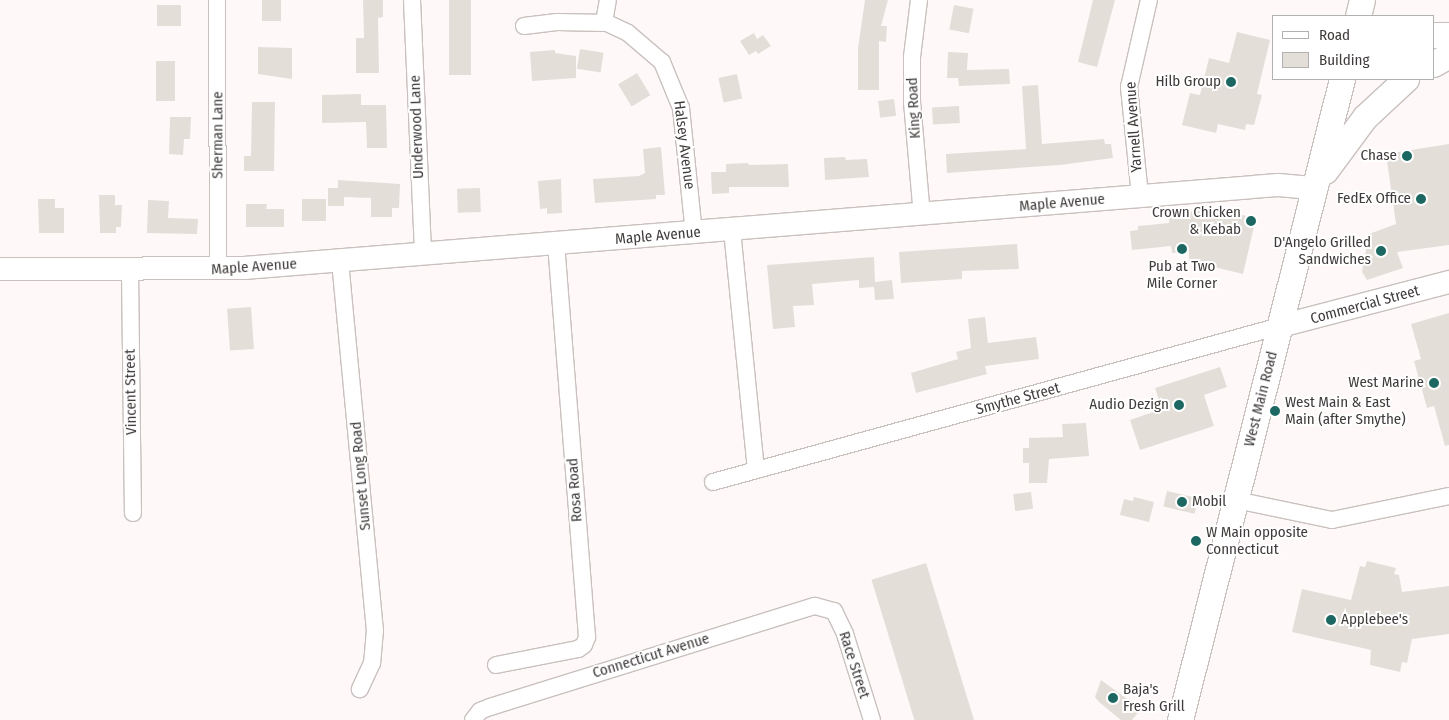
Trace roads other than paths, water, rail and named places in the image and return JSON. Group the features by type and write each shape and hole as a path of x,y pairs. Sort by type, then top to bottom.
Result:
{"main road":[{"path":"1358,15 1362,0"},
{"path":"1434,35 1449,35"},
{"path":"1434,63 1449,55"},
{"name":"West Main Road","path":"1180,720 1342,80"},
{"path":"1315,188 1365,117 1405,80"}],"street":[{"name":"Sherman Lane","path":"217,0 218,270"},
{"name":"Underwood Lane","path":"412,0 423,254"},
{"path":"604,22 608,0"},
{"name":"King Road","path":"919,0 912,57 912,102 922,216"},
{"name":"Yarnell Avenue","path":"1140,196 1129,87 1149,0"},
{"name":"Halsey Avenue","path":"524,26 557,22 604,22 620,28 639,41 668,71 678,95 685,127 694,233"},
{"name":"Maple Avenue","path":"0,270 218,270 922,216 1278,185 1315,188"},
{"path":"732,230 756,470"},
{"name":"Rosa Road","path":"496,665 578,648 584,644 587,638 556,244"},
{"name":"Sunset Long Road","path":"340,261 375,630 372,663 360,689"},
{"name":"Vincent Street","path":"130,271 133,513"},
{"name":"Commercial Street","path":"1280,326 1449,282"},
{"name":"Smythe Street","path":"713,482 1280,326"},
{"path":"1236,500 1332,520 1449,496"},
{"name":"Connecticut Avenue","path":"474,720 480,711 490,706 578,677 815,606 834,611"},
{"name":"Race Street","path":"834,611 846,634 872,720"}],"place":[{"name":"Hilb Group","path":"1231,82"},
{"name":"Chase","path":"1407,156"},
{"name":"FedEx Office","path":"1421,199"},
{"name":"Crown Chicken & Kebab","path":"1251,221"},
{"name":"Pub at Two Mile Corner","path":"1182,249"},
{"name":"D'Angelo Grilled Sandwiches","path":"1381,251"},
{"name":"West Marine","path":"1434,383"},
{"name":"Audio Dezign","path":"1179,405"},
{"name":"West Main & East Main (after Smythe)","path":"1275,411"},
{"name":"Mobil","path":"1182,502"},
{"name":"W Main opposite Connecticut","path":"1196,541"},
{"name":"Applebee's","path":"1331,620"},
{"name":"Baja's Fresh Grill","path":"1113,698"}]}
